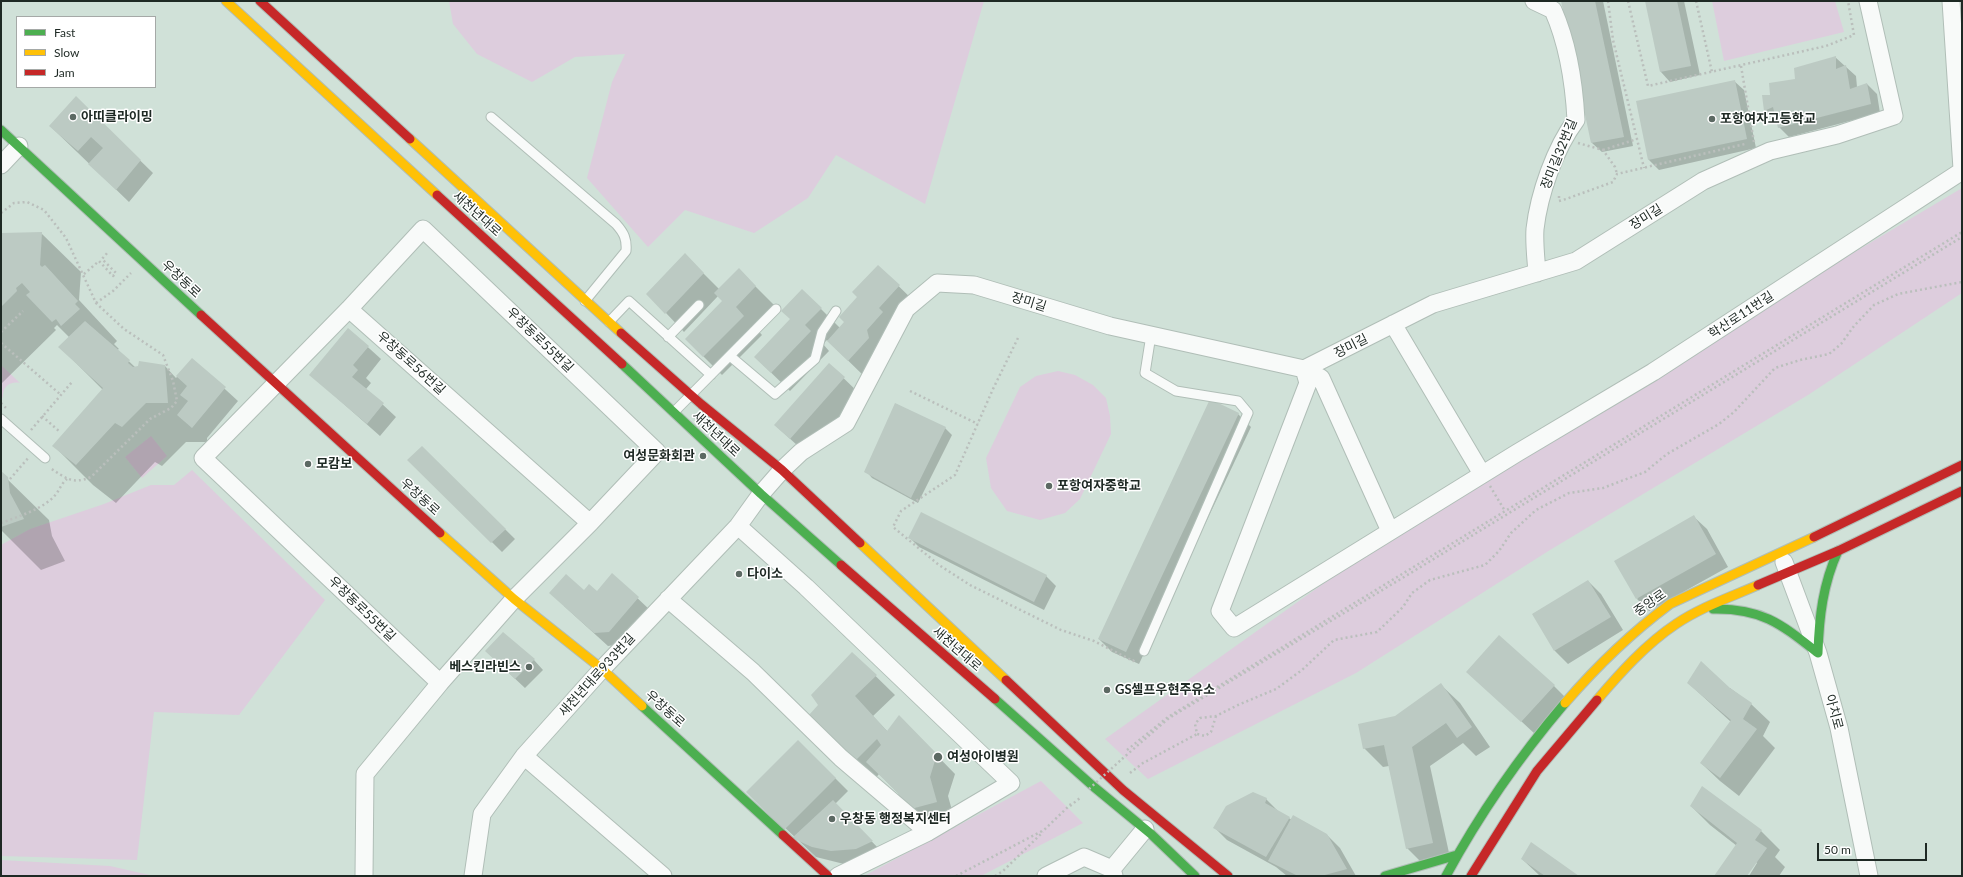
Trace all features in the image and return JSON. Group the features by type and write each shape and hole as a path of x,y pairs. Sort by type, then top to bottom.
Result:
{"main road":[{"name":"새천년대로","path":"226,1 578,308 609,322 691,394 782,470 1106,774 1228,876"},
{"name":"새천년대로","path":"260,1 578,308 674,412 761,494 1065,761 1086,782 1145,829 1195,876"},
{"name":"우창동로","path":"1,130 276,384 514,599 602,669 828,876"},
{"name":"중앙로","path":"1446,876 1457,855 1507,777 1551,720 1592,672 1632,633 1670,604 1780,553 1962,465"},
{"path":"1472,876 1476,867 1537,771 1578,720 1610,684 1648,646 1676,624 1702,610 1789,574 1962,492"},
{"path":"1818,653 1820,605 1829,568 1838,551"},
{"path":"1702,610 1738,608 1755,611 1790,631 1818,653"},
{"path":"1385,876 1457,855"}],"street":[{"name":"장미길32번길","path":"1534,1 1554,10 1560,25 1566,45 1571,73 1576,120 1564,135 1543,193 1536,228 1535,250 1537,273"},
{"name":"장미길","path":"761,494 782,470 801,452 846,423 906,309 937,283 974,285 1110,326 1304,369 1433,304 1576,261 1703,181 1770,151 1837,135 1894,116 1868,1"},
{"path":"1953,2 1962,170"},
{"path":"1,165 19,146"},
{"name":"학산로11번길","path":"1304,369 1308,383 1220,611 1234,628 1516,453 1653,372 1962,170"},
{"name":"우창동로55번길","path":"349,309 423,229 657,452 590,522"},
{"path":"276,384 349,309"},
{"name":"우창동로56번길","path":"349,309 590,522"},
{"path":"1393,324 1482,474"},
{"path":"1304,369 1321,378 1390,531"},
{"name":"우창동로55번길","path":"276,384 203,458 440,684"},
{"name":"새천년대로933번길","path":"473,876 482,814 524,756 602,669 738,526 761,494"},
{"path":"364,876 365,774 440,684 514,599 590,522"},
{"path":"738,526 806,587 1011,783 928,832 838,876"},
{"name":"아치로","path":"1780,553 1818,653 1838,728 1869,876"},
{"path":"668,599 753,672 841,758 928,832"},
{"path":"524,756 663,876"},
{"path":"1046,876 1084,857 1113,872 1145,829"}],"lane":[{"path":"491,117 616,224 624,233 627,242 626,251 578,308"},
{"path":"609,322 629,301 710,375"},
{"path":"668,337 699,305"},
{"path":"674,412 776,309"},
{"path":"730,356 775,394 815,359 822,332 836,310"},
{"path":"1144,651 1248,413 1238,401 1176,391 1145,373 1151,336"},
{"path":"1,419 45,458"}],"path":[{"path":"1608,1 1613,40 1644,168"},
{"path":"1628,1 1648,86 1826,46 1854,36 1848,1"},
{"path":"1696,1 1712,72"},
{"path":"1617,174 1754,142 1741,66"},
{"path":"1573,144 1579,143 1603,150 1637,140"},
{"path":"1558,193 1559,201 1582,195 1613,182 1617,174 1615,167 1603,150"},
{"path":"1,213 14,203 27,202 44,210 66,238 84,274 96,303 124,329 163,355 173,381 177,401 172,408 150,419 91,477 81,481 67,479 49,467"},
{"path":"1127,750 1168,717 1962,232"},
{"path":"1089,789 1135,746 1169,718 1409,574 1962,237"},
{"path":"84,274 100,261 113,276 116,273 102,259 110,251"},
{"path":"96,303 113,291 133,271"},
{"path":"1197,734 1195,724 1200,718 1216,716 1276,689 1302,670 1334,640 1377,632 1403,607 1412,593 1430,580 1485,565 1499,551 1511,533 1536,510 1569,493 1603,488 1645,472 1667,454 1719,424 1734,412 1775,368 1800,360 1829,354 1841,344 1854,326 1874,305 1898,294 1962,282"},
{"path":"1,332 23,311"},
{"path":"1018,338 956,475 901,511 893,527 939,565 970,585 1061,630 1094,641 1133,661 1144,651"},
{"path":"1,343 61,395"},
{"path":"26,426 30,430 72,382"},
{"path":"910,391 978,424"},
{"path":"1,403 11,412"},
{"path":"42,416 60,432"},
{"path":"10,479 31,456 24,452"},
{"path":"1482,474 1505,511"},
{"path":"1,523 30,512 56,495 61,484 67,479"},
{"path":"1128,775 1143,763 1197,734 1205,736 1211,732 1216,716"},
{"path":"995,876 1003,871 1080,798"},
{"path":"956,876 1044,830 1071,804"}],"shaded area":[{"path":"449,1 984,1 925,204 836,155 808,198 754,233 685,210 648,247 587,178 612,82 625,54 575,57 532,82 477,54 453,24"},
{"path":"1712,1 1835,1 1844,32 1724,61"},
{"path":"1962,188 1962,293 1808,395 1550,550 1356,673 1148,779 1105,739 1448,495"},
{"path":"1,365 20,383 13,383 7,386 3,394 3,398 1,396"},
{"path":"1058,371 1075,375 1093,385 1106,398 1110,416 1111,434 1080,499 1065,513 1040,520 1007,511 991,488 986,458 1020,387 1036,376"},
{"path":"151,436 167,456 142,478 125,457"},
{"path":"192,470 325,600 239,715 154,712 137,860 1,856 1,545 30,529 104,504 151,485 174,485"},
{"path":"1041,781 1083,823 981,876 864,876"},
{"path":"1,860 110,866 154,876 1,876"}],"building":[{"path":"1561,1 1595,1 1624,137 1591,143"},
{"path":"1645,1 1677,1 1691,66 1660,72"},
{"path":"1836,56 1836,69 1846,65 1850,89 1867,83 1871,104 1778,128 1773,107 1764,111 1762,95 1770,95 1769,83 1795,79 1794,68"},
{"path":"1735,80 1747,139 1648,160 1636,101"},
{"path":"76,96 141,160 116,190 88,164 103,148 91,137 78,151 49,126"},
{"path":"42,232 40,265 42,267 45,265 78,301 75,304 80,309 61,326 56,319 52,322 26,295 30,292 22,283 16,288 17,291 1,307 2,233"},
{"path":"685,253 704,273 665,314 646,294"},
{"path":"878,265 900,285 879,308 883,312 867,330 869,338 848,361 827,341 844,322 839,317 857,297 852,292"},
{"path":"739,268 756,286 736,307 744,316 703,357 685,339 722,301 714,293"},
{"path":"802,289 822,308 805,325 811,331 771,373 754,357 790,319 781,311"},
{"path":"85,321 130,360 128,363 133,367 138,366 139,361 165,365 168,403 146,403 122,427 115,423 76,465 52,446 103,388 58,347"},
{"path":"348,328 369,346 353,365 358,370 352,377 384,403 367,424 309,375"},
{"path":"192,358 226,387 192,428 177,415 188,401 180,395 187,386 176,376"},
{"path":"829,363 845,377 790,439 774,425"},
{"path":"1210,399 1239,413 1126,652 1098,639"},
{"path":"895,403 946,427 911,498 864,472"},
{"path":"422,446 506,529 491,543 407,460"},
{"path":"1,471 8,477 10,493 24,519 1,527"},
{"path":"921,512 1047,575 1034,602 908,538"},
{"path":"1694,515 1716,554 1636,599 1614,561"},
{"path":"612,573 639,597 609,632 594,633 549,593 566,574 584,590 589,584 597,591"},
{"path":"1588,580 1611,617 1554,651 1532,614"},
{"path":"503,632 535,659 515,679 485,651"},
{"path":"1499,635 1555,685 1521,722 1466,672"},
{"name":"여성아이병원","path":"852,652 877,675 855,696 887,731 899,715 937,754 930,777 937,802 907,810 895,797 899,794 866,762 881,745 877,739 854,762 809,715 818,705 811,695"},
{"path":"1701,661 1730,688 1752,703 1743,719 1757,729 1720,778 1700,763 1731,720 1687,683"},
{"path":"1441,683 1472,727 1457,738 1446,723 1412,747 1433,843 1406,849 1384,745 1363,749 1358,724 1395,716"},
{"path":"798,740 836,778 784,830 746,792"},
{"path":"1702,786 1762,830 1755,840 1767,848 1747,876 1714,876 1737,843 1690,806"},
{"path":"1253,792 1267,798 1265,803 1290,817 1266,857 1213,828 1226,806"},
{"name":"우창동 행정복지센터","path":"833,800 873,841 856,849 831,851 812,847 792,838"},
{"path":"1293,815 1327,834 1347,869 1321,876 1298,876 1268,861"},
{"path":"1531,842 1579,876 1545,876 1521,859"}],"traffic: fast":[{"path":"1,130 201,315"},
{"path":"622,364 761,494 841,565"},
{"path":"1818,653 1819,627 1825,588 1838,551"},
{"path":"1713,609 1745,611 1770,620 1793,634 1818,653"},
{"path":"995,699 1094,787 1151,834 1195,876"},
{"path":"1446,876 1486,808 1501,786 1548,723 1565,703"},
{"path":"642,706 783,835"},
{"path":"1385,876 1457,855"}],"traffic: slow":[{"path":"226,1 437,195"},
{"path":"410,139 621,333"},
{"path":"440,533 514,599 602,669 642,706"},
{"path":"1565,703 1615,650 1670,604 1814,537"},
{"path":"860,543 1006,680"},
{"path":"1597,700 1634,659 1676,624 1696,612 1758,585"}],"traffic: jam":[{"path":"260,1 410,139"},
{"path":"437,195 622,364"},
{"path":"201,315 440,533"},
{"path":"621,333 701,404 782,470 860,543"},
{"path":"1814,537 1962,465"},
{"path":"1758,585 1838,551 1962,491"},
{"path":"841,565 995,699"},
{"path":"1006,680 1123,790 1228,876"},
{"path":"1471,876 1537,771 1597,700"},
{"path":"783,835 828,876"}],"place":[{"name":"아띠클라이밍","path":"73,117"},
{"name":"포항여자고등학교","path":"1712,119"},
{"name":"여성문화회관","path":"703,456"},
{"name":"모캄보","path":"308,464"},
{"name":"포항여자중학교","path":"1049,486"},
{"name":"다이소","path":"739,574"},
{"name":"베스킨라빈스","path":"529,667"},
{"name":"GS셀프우현주유소","path":"1107,690"},
{"name":"여성아이병원","path":"938,757"},
{"name":"우창동 행정복지센터","path":"832,819"}]}
